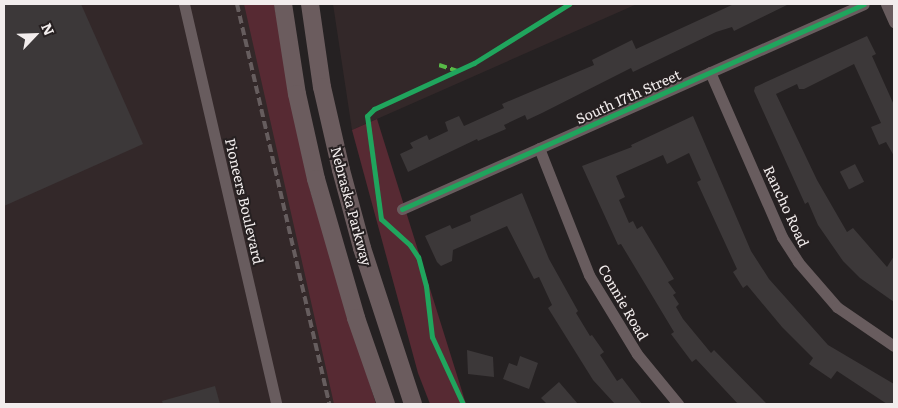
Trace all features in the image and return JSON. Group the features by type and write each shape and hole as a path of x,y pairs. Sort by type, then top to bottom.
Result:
{"main road":[{"name":"Nebraska Parkway","path":"283,4 297,94 316,179 356,318 386,404"},
{"name":"Nebraska Parkway","path":"310,4 322,87 341,170 366,263 413,404"}],"street":[{"name":"Pioneers Boulevard","path":"184,4 276,404"},
{"name":"South 17th Street","path":"402,209 864,4"},
{"path":"886,4 894,22"},
{"name":"Rancho Road","path":"710,72 782,237 798,262 837,308 894,346"},
{"name":"Connie Road","path":"538,148 590,275 637,354 678,404"}],"shaded area":[{"path":"4,4 256,4 351,404 4,404"},
{"path":"244,4 274,4 310,190 376,404 334,404"},
{"path":"333,4 637,4 352,130"},
{"path":"377,119 466,404 430,404 418,373 352,130"}],"building":[{"path":"4,4 81,4 143,144 4,206"},
{"path":"734,4 789,4 734,31 732,27 716,32 633,72 631,68 527,120 525,115 504,125 506,129 478,141 477,139 408,172 400,154 413,148 410,143 427,135 429,140 448,131 445,122 459,116 464,126 504,108 502,104 594,65 592,60 632,40 636,49"},
{"path":"867,36 876,54 872,56 894,105 894,156 886,142 879,145 871,127 881,123 854,64 804,89 799,89 797,84 776,94 817,180 847,232 853,228 887,267 894,256 894,302 860,278 843,261 818,225 808,202 805,204 754,91 755,87"},
{"path":"693,116 751,251 769,279 828,345 894,384 894,404 887,404 837,371 831,379 809,364 813,358 782,327 747,285 743,288 733,272 737,269 697,182 701,180 689,153 667,164 663,155 616,176 625,197 619,200 629,223 633,221 637,229 642,226 674,279 668,282 676,293 673,295 679,304 676,307 683,319 711,353 714,350 767,404 738,404 696,359 692,362 671,334 674,332 621,244 618,245 582,166 632,147 631,145"},
{"path":"855,164 864,182 849,190 840,172"},
{"path":"522,193 549,259 578,311 576,313 590,336 592,335 604,352 600,355 617,381 622,378 642,404 615,404 593,380 548,308 552,305 539,277 534,279 507,226 453,250 452,261 441,266 437,262 425,236 450,225 452,229 471,221 470,216"},
{"path":"467,350 493,357 494,377 468,374"},
{"path":"520,356 538,363 529,389 503,379 509,363 517,366"},
{"path":"559,382 578,404 547,404 541,398"},
{"path":"215,386 220,404 163,404 162,401"}],"railway":[{"path":"237,4 329,404"}],"marked path":[{"path":"439,65 458,71"}],"cycle path":[{"path":"463,404 432,337 426,286 418,257 410,245 381,219 367,116 374,109 474,63 569,4"},
{"path":"402,209 864,4"}]}
